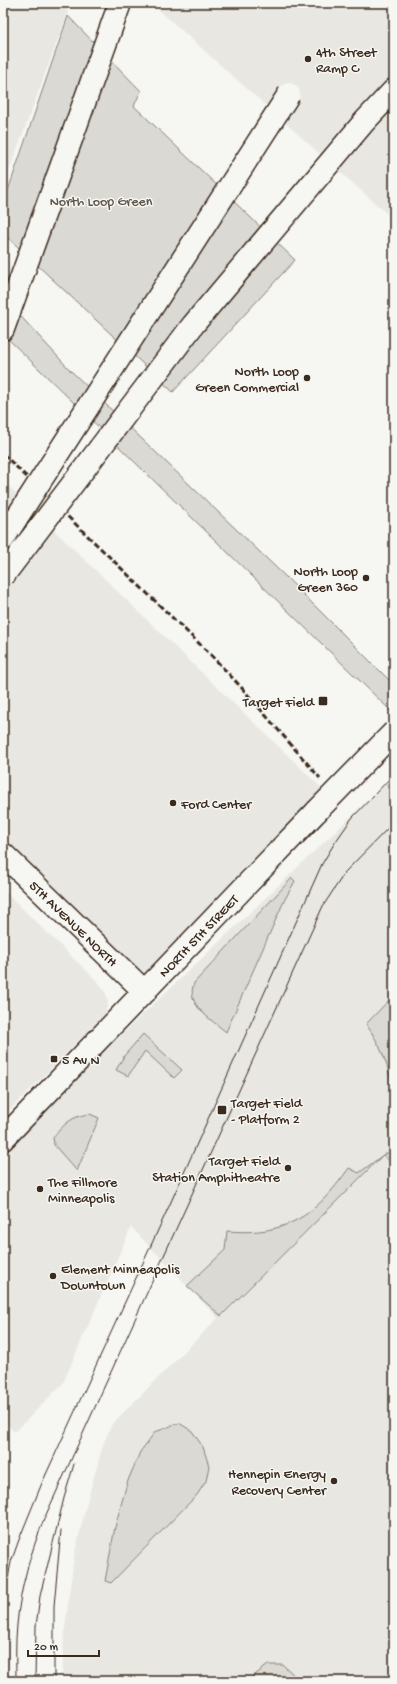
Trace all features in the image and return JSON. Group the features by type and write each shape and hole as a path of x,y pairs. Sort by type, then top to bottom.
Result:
{"main road":[{"path":"3,329 120,3"},
{"path":"3,576 193,325 364,122 394,90"},
{"path":"3,539 289,94"},
{"name":"NORTH 5TH STREET","path":"3,1140 394,732"},
{"name":"5TH AVENUE NORTH","path":"3,854 145,992"}],"shaded area":[{"path":"3,3 64,3 68,12 3,187"},
{"path":"151,3 394,3 394,220"},
{"path":"3,481 335,801 154,979 139,977 3,840"},
{"path":"394,776 394,1681 62,1681 64,1637 74,1557 87,1502 103,1445 112,1424 218,1318 131,1227 63,1383 15,1432 3,1421 3,1156 83,1071"},
{"path":"3,890 99,983 106,994 108,1004 105,1014 3,1117"}],"green space":[{"name":"North Loop Green","path":"68,16 141,91 134,106 295,260 173,392 3,233 3,205"},
{"path":"3,297 70,370 288,579 394,685 394,714 3,334"},
{"path":"292,878 295,881 284,901 226,1032 207,1017 196,1005 192,991 194,983"},
{"path":"394,995 394,1088 392,1088 383,1054 366,1024"},
{"path":"143,1034 182,1070 174,1078 145,1051 128,1076 116,1070 124,1056"},
{"path":"90,1114 99,1118 77,1171 54,1145 53,1137 69,1121 83,1115"},
{"path":"394,1150 394,1165 383,1155"},
{"path":"383,1155 221,1316 187,1286 225,1250 227,1231 248,1232 267,1230 283,1226 298,1219 324,1199 349,1168 359,1173"},
{"path":"179,1423 192,1431 203,1447 209,1466 206,1481 197,1495 111,1583 105,1581 115,1527 127,1483 140,1452 155,1432"},
{"path":"268,1665 283,1665 296,1677 293,1681 247,1681"}],"tram line":[{"path":"3,1605 11,1562 42,1483 170,1204 322,864 352,818 394,774"},
{"path":"16,1681 16,1632 18,1611 23,1584 31,1556 45,1517 323,906 346,871 394,822"},
{"path":"35,1681 36,1626 40,1596 64,1498 74,1464"},
{"path":"54,1681 54,1606 61,1530"}],"railway":[{"path":"3,454 210,654 241,687 320,778"}],"place":[{"name":"4th Street Ramp C","path":"308,59"},
{"name":"North Loop Green Commercial","path":"307,378"},
{"name":"North Loop Green 360","path":"366,578"},
{"name":"Target Field","path":"323,701"},
{"name":"Ford Center","path":"173,803"},
{"name":"5 Av N","path":"54,1059"},
{"name":"Target Field - Platform 2","path":"222,1110"},
{"name":"Target Field Station Amphitheatre","path":"288,1168"},
{"name":"The Fillmore Minneapolis","path":"40,1189"},
{"name":"Element Minneapolis Downtown","path":"53,1276"},
{"name":"Hennepin Energy Recovery Center","path":"334,1481"}]}
